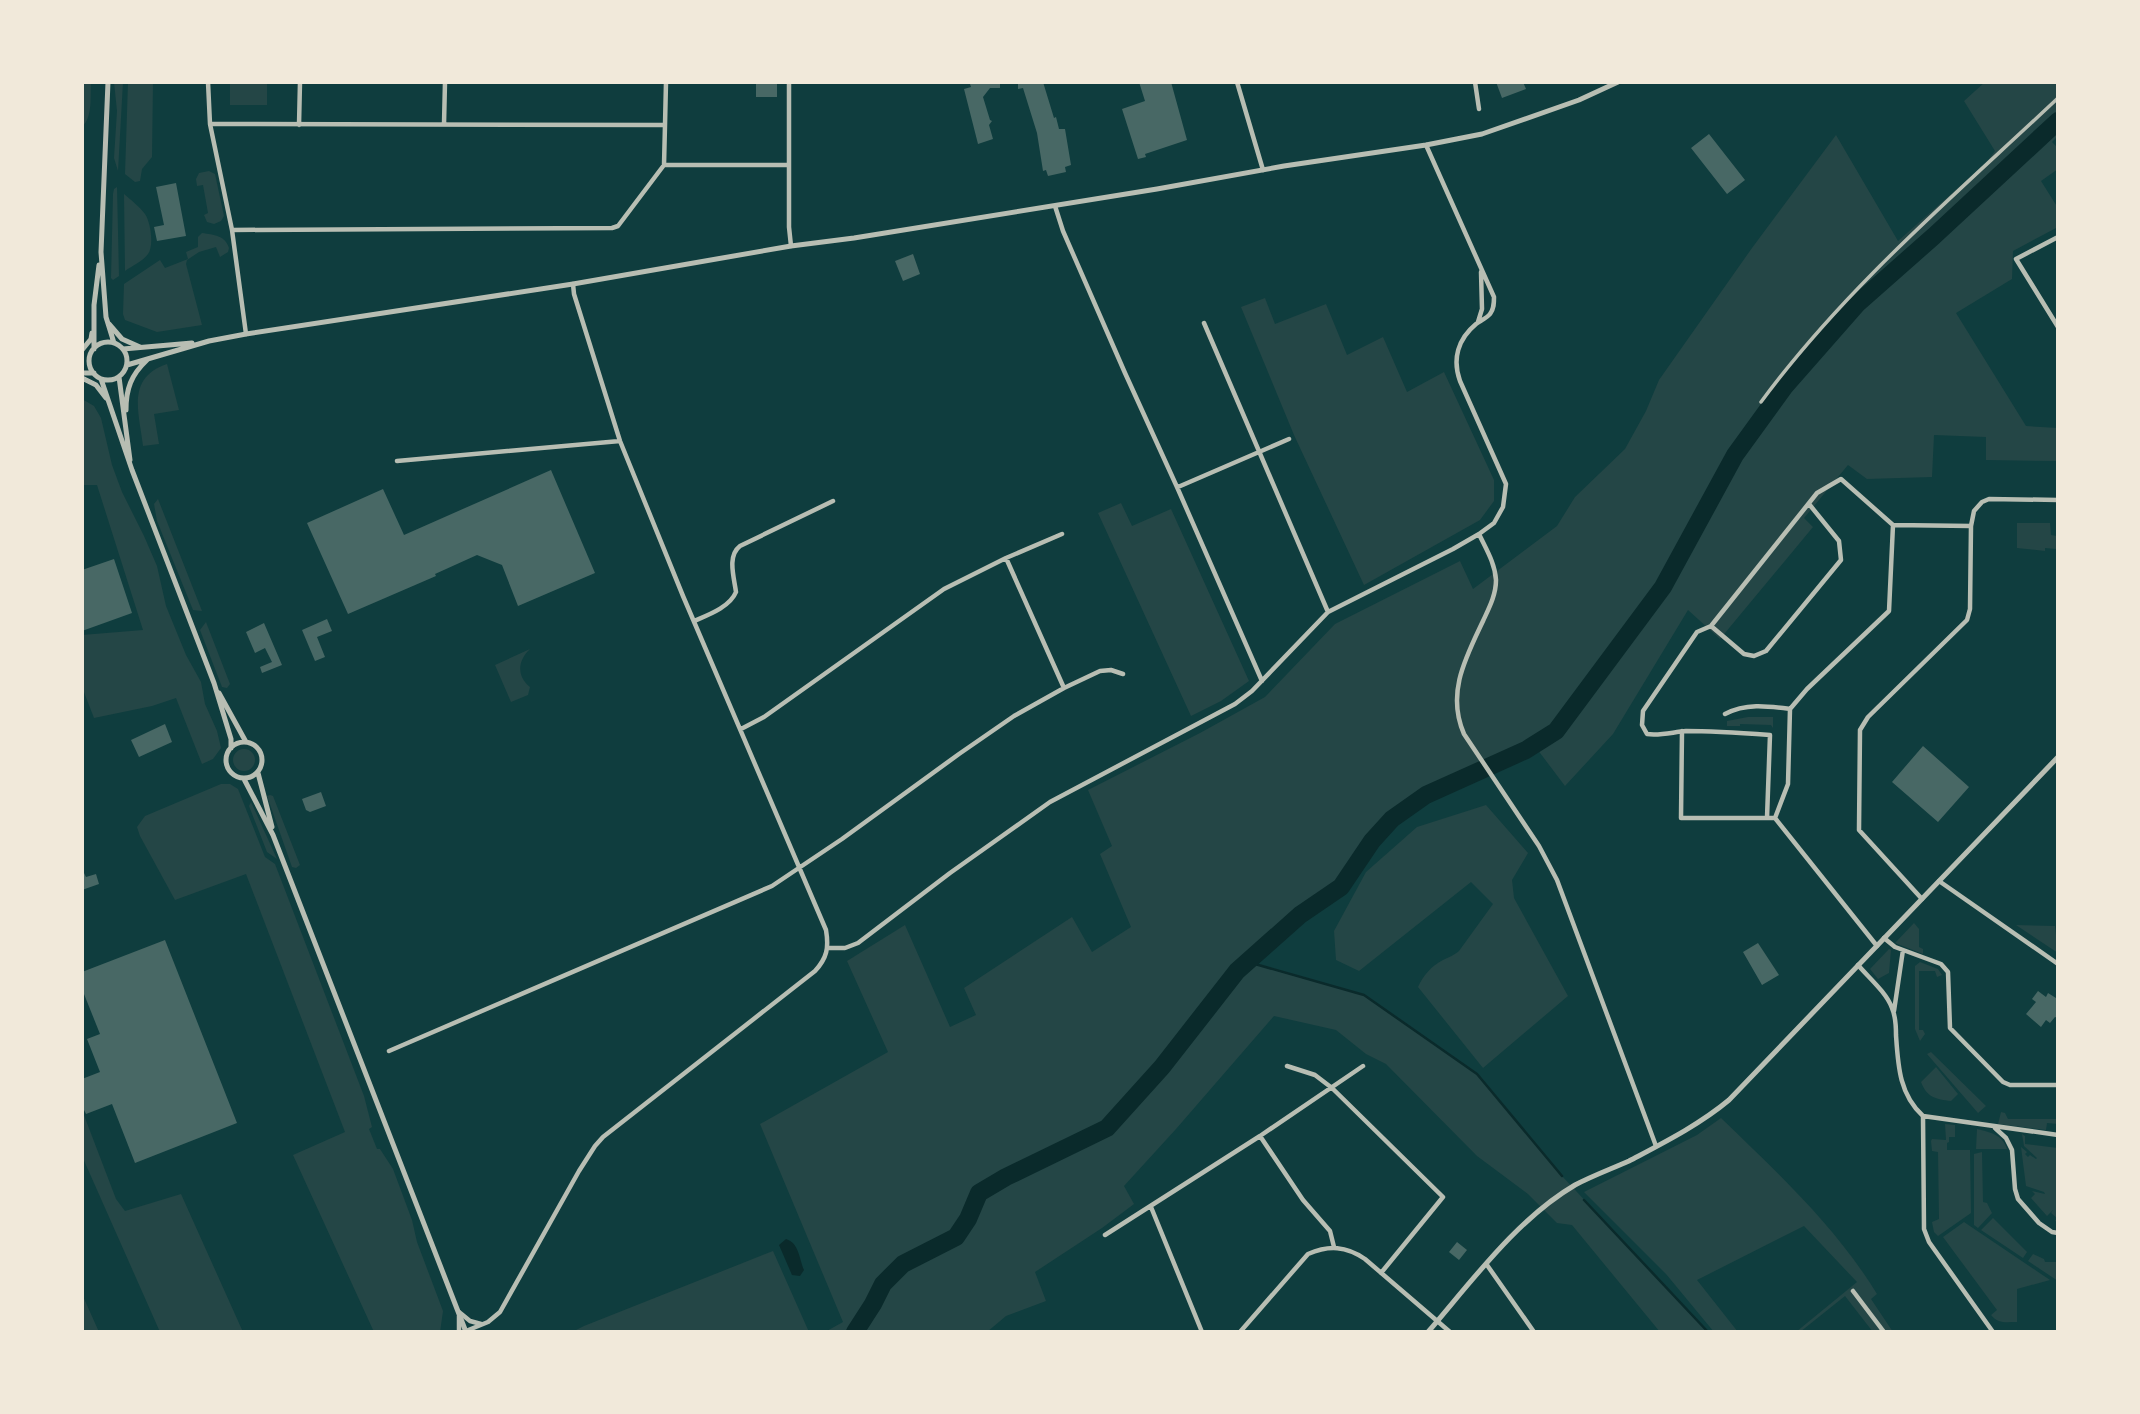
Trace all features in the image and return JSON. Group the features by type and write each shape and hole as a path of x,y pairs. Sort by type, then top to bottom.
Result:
{"street":[{"path":"108,82 101,252 103,298 114,343"},
{"path":"208,82 210,124 232,230 246,334"},
{"path":"299,82 299,125"},
{"path":"444,124 445,82"},
{"path":"232,230 618,226 664,165 666,82"},
{"path":"789,82 791,246"},
{"path":"1237,82 1263,170"},
{"path":"1475,82 1479,109"},
{"path":"123,349 209,341 1426,145 1482,134 1579,100 1618,82"},
{"path":"1761,402 1791,362 1852,293 2058,98"},
{"path":"210,124 665,125"},
{"path":"828,948 845,948 859,943 950,873 1050,802 1222,712 1245,697 1328,612 1479,534 1494,523 1500,514 1506,492 1503,474 1457,372 1456,357 1462,339 1490,314 1494,300 1426,145"},
{"path":"664,165 788,165"},
{"path":"1055,206 1063,231 1262,681"},
{"path":"2058,237 2016,259 2058,327"},
{"path":"101,252 90,367 101,379 119,377"},
{"path":"1477,323 1482,309 1481,271"},
{"path":"258,773 274,835 466,1332 495,1317 500,1311 594,1146 639,1107 816,971 827,955 828,948 825,930 800,868 620,441 573,284"},
{"path":"107,322 122,339 143,348"},
{"path":"1204,323 1328,612"},
{"path":"82,350 91,339 94,324"},
{"path":"132,470 119,377 127,365 209,341"},
{"path":"82,356 103,343 114,343 126,354 127,365"},
{"path":"126,420 129,384 149,358"},
{"path":"82,376 94,373"},
{"path":"82,376 96,385 108,401"},
{"path":"101,379 132,470 214,683 231,739 231,748"},
{"path":"1177,487 1289,439"},
{"path":"397,461 620,441"},
{"path":"1768,818 1770,735 1725,731 1654,735 1647,733 1642,725 1643,711 1697,632 1711,626 1817,493 1841,480 1893,525 1971,526"},
{"path":"1922,899 1858,830 1860,730 1868,717 1967,620 1970,609 1973,510 1986,500 2058,500"},
{"path":"694,621 730,602 734,597 734,550 832,501"},
{"path":"1711,626 1744,654 1754,656 1766,651 1841,560 1839,541 1809,504"},
{"path":"1775,818 1788,784 1790,709 1807,689 1889,611 1893,525"},
{"path":"741,729 764,717 944,589 1062,534"},
{"path":"1479,534 1493,565 1495,585 1490,605 1459,678 1456,702 1462,730 1539,846 1557,880 1656,1146"},
{"path":"1006,558 1064,688"},
{"path":"389,1051 772,886 1014,716 1100,671 1111,670 1123,674"},
{"path":"214,683 246,742"},
{"path":"1725,714 1753,706 1790,709"},
{"path":"1682,732 1681,818 1775,818"},
{"path":"246,742 256,746 262,756 262,765 258,773 244,779 235,776 227,768 227,754 236,744 246,742"},
{"path":"1428,1332 1521,1227 1545,1206 1575,1186 1706,1119 1729,1100 2056,762"},
{"path":"244,779 274,835"},
{"path":"1775,818 1877,946"},
{"path":"1939,881 2058,964"},
{"path":"1884,938 1895,947 1946,968 1950,1028 2003,1082 2010,1085 2058,1085"},
{"path":"1903,950 1894,1012 1899,1071 1912,1106 1923,1116 2058,1135"},
{"path":"1858,965 1889,1001 1894,1012"},
{"path":"1287,1066 1315,1075 1332,1088 1443,1197 1381,1273"},
{"path":"1105,1236 1363,1066"},
{"path":"1923,1116 1924,1229 1929,1242 1993,1332"},
{"path":"1995,1128 2006,1138 2012,1150 2018,1199 2039,1223 2058,1233"},
{"path":"1260,1136 1303,1200 1330,1231 1334,1247"},
{"path":"1151,1208 1202,1332"},
{"path":"1240,1332 1308,1254 1322,1248 1334,1247 1356,1252 1450,1332"},
{"path":"1487,1265 1534,1332"},
{"path":"1853,1291 1884,1332"},
{"path":"458,1312 470,1321 482,1324"},
{"path":"458,1312 459,1332"},
{"path":"480,1332 482,1324"}],"shaded area":[{"path":"82,82 91,82 91,100 86,123 82,127"},
{"path":"114,82 123,82 118,171 114,158 117,111"},
{"path":"128,82 153,82 152,157 142,169 140,181 135,182 125,174"},
{"path":"230,82 267,82 267,105 230,105"},
{"path":"1985,82 2058,82 2058,136 2052,142 2058,148 2058,169 2041,181 2058,208 2058,227 2013,251 2012,279 1956,313 2026,426 2058,428 2058,461 1986,460 1986,437 1934,435 1932,477 1867,479 1848,465 1804,518 1813,527 1720,639 1688,610 1613,734 1565,786 1534,745 1426,795 1392,819 1372,841 1341,887 1300,915 1248,961 1364,995 1477,1074 1562,1176 1708,1332 1660,1332 1572,1225 1557,1223 1528,1194 1477,1156 1386,1064 1366,1054 1336,1030 1274,1016 1124,1186 1134,1204 1035,1272 1046,1301 1006,1316 987,1332 825,1332 843,1322 760,1124 888,1052 847,961 905,925 950,1027 976,1015 964,988 1072,917 1092,952 1131,927 1100,854 1112,846 1088,790 1265,697 1335,624 1460,561 1473,589 1557,526 1575,497 1625,449 1659,380 1836,135 1898,241 1985,164 1995,151 1964,101"},
{"path":"209,171 215,174 224,216 214,224 207,222 204,215 208,213 203,185 197,186 196,179 199,173"},
{"path":"117,187 119,276 113,280 113,194"},
{"path":"124,194 145,214 151,234 150,250 146,257 125,271"},
{"path":"202,233 222,238 229,248 228,252 220,257 216,247 199,252 187,260 202,325 157,332 125,320 124,284 160,260 165,268 188,259 186,252 198,247 198,237"},
{"path":"1265,298 1275,324 1326,304 1347,355 1383,337 1407,392 1444,372 1494,480 1494,501 1480,520 1364,585 1294,435 1241,307"},
{"path":"167,364 179,410 154,414 159,444 143,446 138,409 140,387 154,370"},
{"path":"82,399 94,406 101,418 112,465 122,492 157,566 166,606 186,655 201,682 205,704 221,748 213,759 202,764 176,698 94,718 82,687 82,635 143,630 97,485 82,485"},
{"path":"158,499 202,611 193,610 157,521 154,504"},
{"path":"1121,503 1132,526 1171,509 1249,681 1221,701 1191,716 1098,513"},
{"path":"2017,523 2050,523 2051,535 2057,536 2056,549 2045,548 2045,551 2017,548"},
{"path":"206,622 230,684 227,688 222,687 200,630"},
{"path":"530,649 520,668 522,678 530,687 528,695 511,702 495,665"},
{"path":"1748,717 1773,717 1773,728 1771,725 1727,726 1727,721"},
{"path":"244,749 252,752 255,760 252,768 244,771 236,768 233,760 236,752"},
{"path":"221,784 230,784 238,789 265,857 275,864 364,1096 372,1127 369,1129 377,1149 380,1149 393,1169 412,1220 417,1242 443,1311 440,1332 374,1332 293,1155 345,1132 246,874 175,900 140,836 137,827 145,816"},
{"path":"267,796 273,796 300,865 296,868 292,867"},
{"path":"251,802 277,859 267,852 249,806"},
{"path":"1486,805 1528,853 1512,880 1514,898 1568,996 1483,1068 1418,987 1431,968 1459,951 1493,904 1471,882 1359,971 1336,960 1334,931 1366,872 1417,827"},
{"path":"1914,923 1919,929 1919,947 1923,949 1923,954 1895,943"},
{"path":"2016,925 2055,926 2058,953"},
{"path":"1889,949 1889,973 1878,979 1870,969"},
{"path":"1920,962 1938,969 1942,975 1937,977 1935,971 1919,971 1919,1030 1923,1030 1925,1034 1920,1041 1915,1029 1915,966"},
{"path":"1931,1052 1986,1106 1978,1113 1927,1054"},
{"path":"1936,1067 1958,1094 1951,1101 1933,1097 1921,1082"},
{"path":"82,1110 116,1199 125,1211 181,1194 243,1332 160,1332 82,1156"},
{"path":"2001,1112 2005,1113 2008,1119 2058,1119 2058,1124 2047,1123 2046,1130 1998,1124"},
{"path":"1721,1118 1825,1223 1877,1294 1871,1299 1893,1332 1873,1332 1845,1296 1800,1332 1796,1332 1857,1282 1804,1226 1697,1280 1738,1332 1714,1332 1666,1274 1584,1192 1697,1135"},
{"path":"1945,1124 1955,1125 1955,1137 1949,1137 1947,1150 1970,1150 1971,1213 1938,1236 1934,1232 1932,1222 1939,1219 1938,1152 1932,1151 1931,1141 1946,1140"},
{"path":"1977,1129 1999,1137 2007,1149 1976,1149"},
{"path":"2022,1134 2025,1136 2025,1144 2058,1148 2058,1222 2051,1213 2053,1210 2047,1216 2031,1198 2035,1194 2032,1191 2045,1194 2044,1192 2026,1186 2021,1147 2028,1157 2030,1155 2037,1158 2024,1146"},
{"path":"1982,1152 1983,1202 1987,1203 1992,1213 1978,1228 1974,1225 1974,1154"},
{"path":"1993,1218 2027,1252 2023,1258 1981,1230"},
{"path":"1964,1222 2050,1280 2017,1289 2017,1322 1999,1321 1991,1315 1997,1310 1943,1237"},
{"path":"786,1239 794,1244 798,1252 804,1270 800,1276 792,1275 779,1245"},
{"path":"773,1251 809,1332 572,1332 584,1326"},
{"path":"2033,1254 2045,1262 2058,1262 2058,1281 2028,1261"},
{"path":"82,1294 99,1332 82,1332"}],"building":[{"path":"756,82 777,82 777,97 756,97"},
{"path":"972,82 1000,82 1000,88 990,88 983,97 992,121 989,125 993,139 978,144 964,89 971,87"},
{"path":"1018,82 1043,82 1059,129 1065,129 1071,165 1065,167 1066,172 1048,176 1046,170 1043,171 1037,133 1023,88 1018,89"},
{"path":"1139,82 1171,82 1187,140 1145,154 1146,157 1138,159 1122,109 1145,101"},
{"path":"1496,82 1523,82 1526,89 1502,98"},
{"path":"1709,134 1745,180 1727,194 1691,148"},
{"path":"176,183 186,236 157,241 154,227 164,225 156,187"},
{"path":"913,254 920,274 903,281 895,261"},
{"path":"551,470 595,573 518,606 502,565 477,555 348,614 307,523 383,489 404,535"},
{"path":"114,559 132,613 82,631 82,570"},
{"path":"327,619 332,631 317,637 325,657 315,661 302,630"},
{"path":"264,623 282,665 262,673 260,667 272,662 265,648 255,653 246,632"},
{"path":"165,724 172,742 139,757 131,740"},
{"path":"1923,746 1969,787 1938,822 1892,782"},
{"path":"321,792 326,806 310,812 306,810 302,799"},
{"path":"82,869 86,877 96,874 99,884 82,890"},
{"path":"165,940 237,1123 135,1163 112,1104 86,1114 82,1106 82,1079 100,1072 87,1039 100,1034 82,989 82,972"},
{"path":"1758,943 1779,975 1762,985 1743,952"},
{"path":"2038,991 2046,997 2048,993 2056,998 2058,996 2058,1018 2055,1017 2050,1023 2046,1020 2041,1027 2026,1014 2036,1002 2032,999"},
{"path":"1457,1242 1467,1250 1459,1260 1449,1252"}],"waterway":[{"path":"855,1332 883,1284 903,1264 956,1237 968,1219 979,1193 1107,1128 1162,1067 1237,971 1300,915 1341,887 1372,841 1392,819 1426,795 1526,750 1556,731 1663,587 1735,455 1785,386 1857,304 2058,121"},
{"path":"1248,962 1364,995 1477,1074 1562,1176"},
{"path":"1584,1200 1708,1332"}]}
